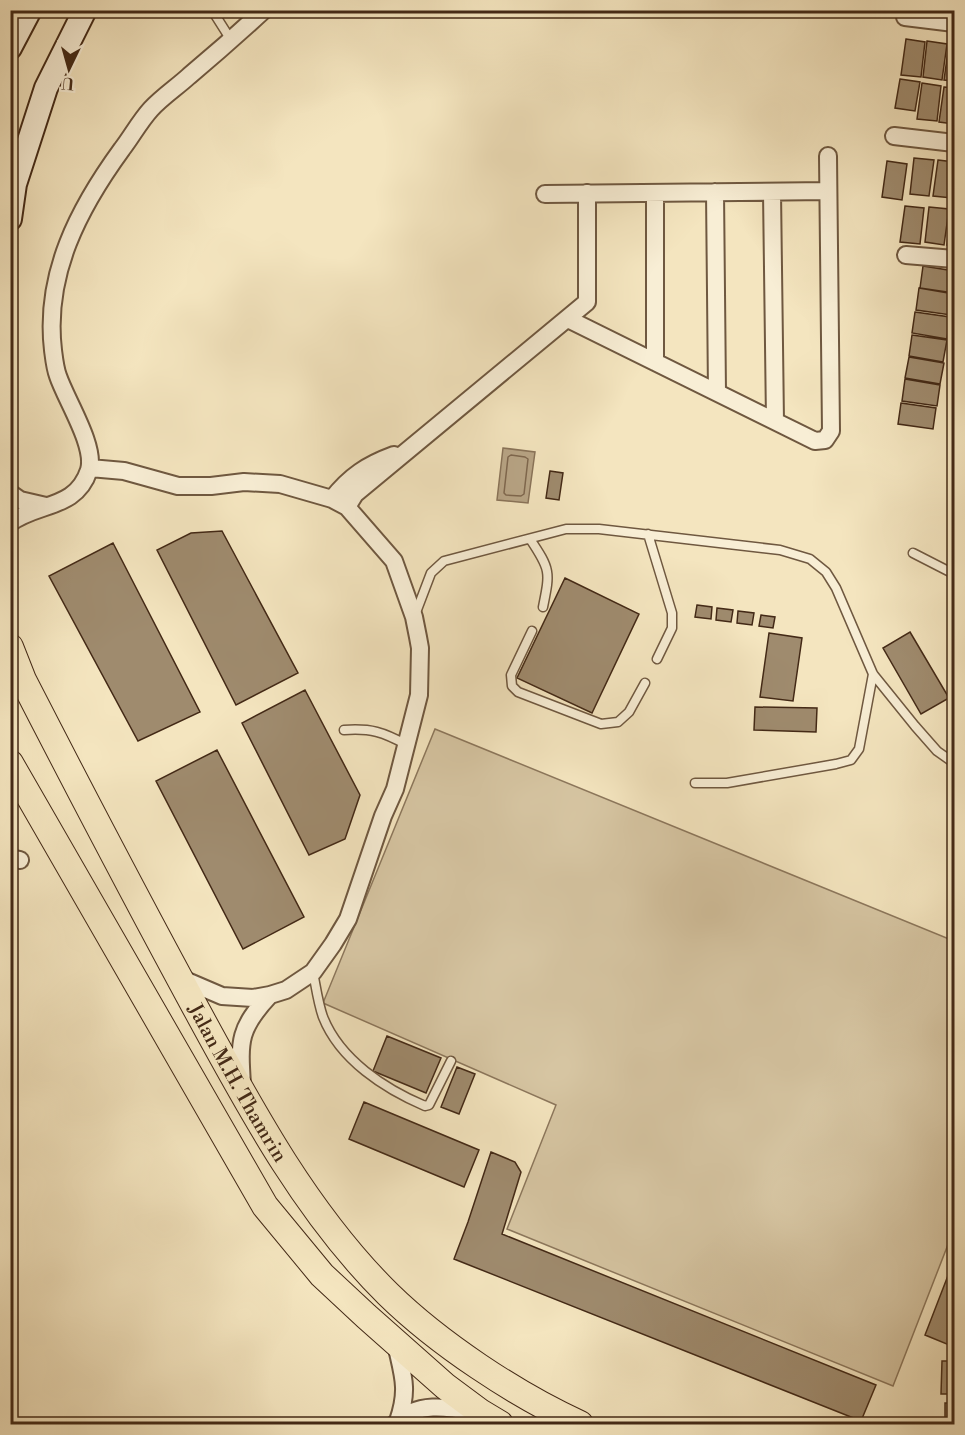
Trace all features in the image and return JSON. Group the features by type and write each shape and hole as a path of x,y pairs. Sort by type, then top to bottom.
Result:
{"main road":[{"path":"10,48 30,10"},
{"path":"10,219 15,184 46,88 85,10"},
{"name":"Jalan M.H. Thamrin","path":"10,647 17,680 243,1096 326,1222 388,1294 441,1340 511,1387 580,1425"},
{"name":"Jalan M.H. Thamrin","path":"10,763 265,1206 322,1275 396,1344 490,1418"},
{"path":"366,1316 388,1294"}],"street":[{"path":"10,524 22,514 63,503 81,486 90,468 88,449 58,375 52,350 55,282 62,256 75,224 102,176 152,108 264,10"},
{"path":"905,17 954,23"},
{"path":"894,136 954,143"},
{"path":"568,319 815,441 825,441 831,431 828,156"},
{"path":"545,194 828,191"},
{"path":"715,192 717,392"},
{"path":"772,192 775,421"},
{"path":"656,193 656,362"},
{"path":"347,507 355,494 587,302 587,194"},
{"path":"906,255 954,259"},
{"path":"332,499 344,483 371,464 406,451"},
{"path":"90,468 124,471 178,486 211,486 244,482 279,484 332,499 347,507 394,561 414,617 420,648 419,695 395,789 383,816 348,919 313,972 286,990 270,995 240,998 222,996 179,977"},
{"path":"10,493 20,500 47,506"},
{"path":"243,1096 240,1054 242,1036 251,1015 270,995"},
{"path":"396,1344 405,1383 405,1400 396,1423"},
{"path":"396,1423 416,1410 441,1406 490,1418"}],"lane":[{"path":"212,10 231,40"},
{"path":"414,617 431,573 444,561 566,529 598,529 780,550 810,560 826,572 836,588 873,674 937,751 954,763"},
{"path":"648,534 672,613 672,628 657,659"},
{"path":"530,539 543,559 549,577 543,607"},
{"path":"913,553 954,574"},
{"path":"532,631 511,675 512,686 518,692 601,724 618,722 629,712 645,682"},
{"path":"695,783 727,783 850,760 859,749 873,674"},
{"path":"344,730 363,728 383,732 407,745"},
{"path":"313,972 323,1017 341,1045 362,1069 374,1078 425,1106 429,1105 451,1061"}],"shaded area":[{"path":"435,729 954,941 954,1229 893,1386 507,1229 556,1105 323,1003"}],"water":[{"path":"503,448 535,452 528,503 497,500"}],"building":[{"path":"906,39 925,42 921,77 901,75"},
{"path":"927,41 947,44 942,80 923,77"},
{"path":"949,44 954,45 954,81 944,80"},
{"path":"900,79 920,82 915,111 895,108"},
{"path":"922,83 941,86 937,121 917,119"},
{"path":"944,87 954,88 954,124 939,122"},
{"path":"914,158 934,160 929,196 910,194"},
{"path":"938,160 954,162 952,198 933,196"},
{"path":"887,161 907,164 902,200 882,197"},
{"path":"905,206 924,208 920,244 900,242"},
{"path":"929,207 949,209 944,245 925,242"},
{"path":"951,210 954,210 954,246 947,245"},
{"path":"923,266 954,271 954,293 920,288"},
{"path":"919,288 954,294 951,315 916,310"},
{"path":"915,312 950,317 947,339 912,333"},
{"path":"912,335 947,340 943,362 909,356"},
{"path":"909,357 944,363 940,384 905,378"},
{"path":"905,379 940,385 937,406 902,401"},
{"path":"901,403 936,408 933,429 898,424"},
{"path":"550,471 563,473 559,500 546,498"},
{"path":"222,531 298,673 236,705 157,550 191,533"},
{"path":"113,543 200,712 138,741 49,576"},
{"path":"565,578 639,614 592,713 517,678"},
{"path":"697,605 712,607 711,619 695,617"},
{"path":"717,608 733,610 731,622 716,620"},
{"path":"738,611 754,613 752,625 737,623"},
{"path":"761,615 775,617 773,628 759,626"},
{"path":"910,632 949,698 921,714 883,648"},
{"path":"769,633 802,638 793,701 760,697"},
{"path":"305,690 360,795 345,839 309,855 242,723"},
{"path":"755,707 817,708 816,732 754,730"},
{"path":"217,750 304,917 243,949 156,781"},
{"path":"387,1036 441,1058 426,1093 373,1071"},
{"path":"457,1067 475,1074 459,1114 441,1107"},
{"path":"364,1102 479,1150 464,1187 349,1139"},
{"path":"491,1152 515,1162 521,1172 502,1234 876,1385 861,1421 454,1259"},
{"path":"954,1260 954,1347 925,1335"},
{"path":"942,1361 954,1361 954,1394 941,1394"},
{"path":"945,1403 954,1403 954,1424 945,1424"}]}
